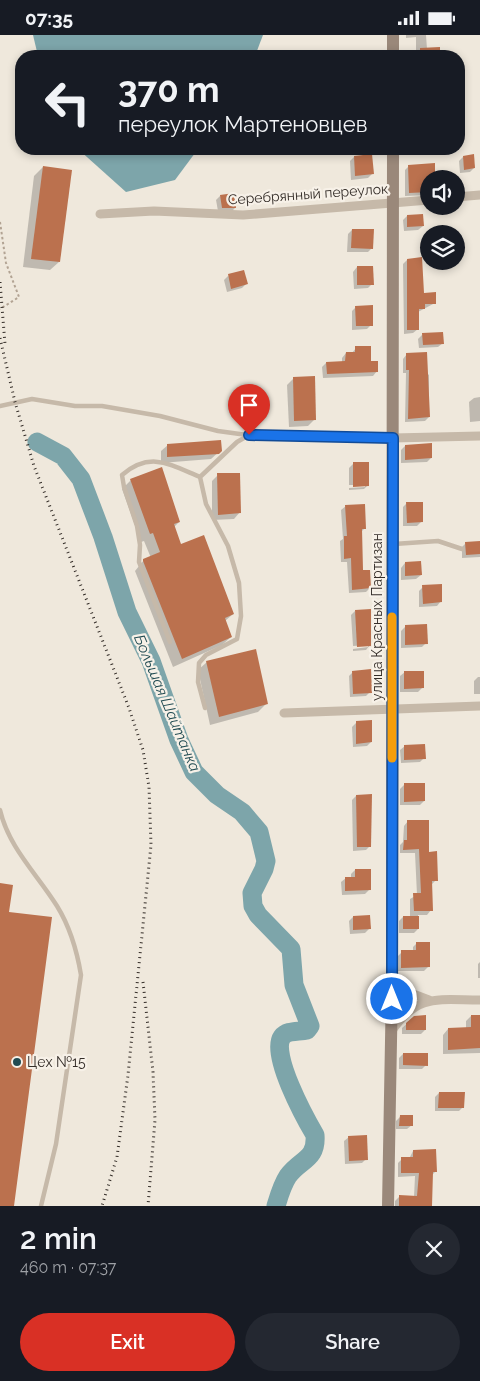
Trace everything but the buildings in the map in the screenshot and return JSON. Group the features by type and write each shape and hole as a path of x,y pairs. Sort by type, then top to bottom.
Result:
{"street":[{"path":"393,35 393,50"},
{"name":"улица Красных Партизан","path":"388,1206 392,987 394,155"},
{"path":"465,196 480,195"},
{"name":"Серебрянный переулок","path":"100,214 154,211 243,215 420,201"},
{"path":"249,435 393,438 480,436"},
{"path":"284,713 480,706"},
{"path":"392,987 429,1000 480,1000"},
{"path":"391,1032 401,1017 414,1006 429,1000"}],"lane":[{"path":"0,406 32,399 75,406 102,406 160,416 218,431 249,435"},
{"path":"200,477 238,442 249,435"},
{"path":"170,642 139,562 140,545 137,526 122,475 134,465 149,460 200,477"},
{"path":"200,477 206,504 228,546 239,583 241,616 236,639 206,655 199,663 198,682 205,708"},
{"path":"393,544 438,541 462,549"},
{"path":"0,810 16,850 66,921 78,956 81,975 56,1144 41,1206"}],"path":[{"path":"0,222 6,263 20,297 0,309"}],"water":[{"path":"33,35 263,35 257,50 37,50"},
{"path":"85,155 194,155 175,180 126,192"}],"waterway":[{"name":"Большая Шайтанка","path":"37,442 63,456 81,479 103,537 127,612 151,661 179,740 194,772 217,795 242,812 259,832 266,861 252,893 253,906 258,915 291,949 294,985 310,1026 307,1030 290,1032 282,1037 280,1045 281,1057 290,1086 315,1135 313,1150 307,1159 288,1176 276,1206"}],"railway":[{"path":"0,282 5,344"},
{"path":"0,338 15,402 34,466 129,708 143,750 149,787 151,845 128,1075 117,1157 102,1206"},
{"path":"143,982 153,1072 155,1120 148,1206"}],"slow traffic":[{"path":"392,617 392,758"}],"place":[{"name":"Цех №15","path":"17,1062"}],"route":[{"path":"249,435 393,438 392,999"}]}
